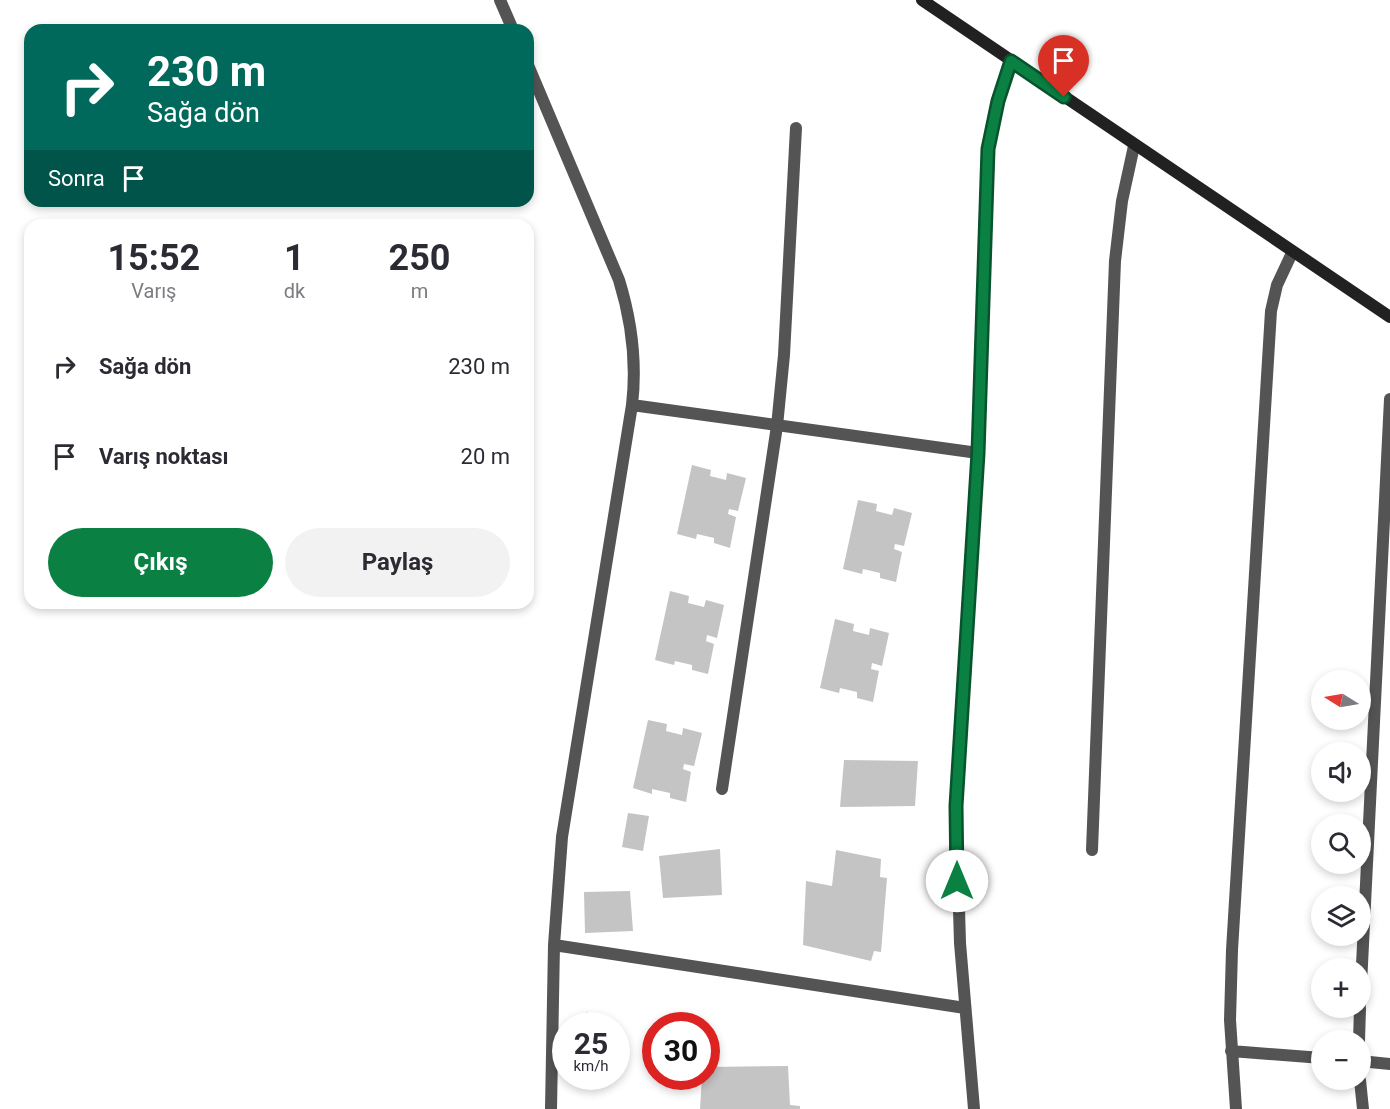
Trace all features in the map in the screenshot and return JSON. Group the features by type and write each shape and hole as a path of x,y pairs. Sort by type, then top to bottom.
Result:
{"street":[{"path":"500,0 510,24"},
{"path":"922,0 1134,146 1390,317"},
{"path":"974,1109 957,881 956,806 978,453 988,149 998,101 1011,61"},
{"path":"534,79 622,289 635,357 632,405 564,827 554,945 551,1109"},
{"path":"722,789 777,426 784,355 796,128"},
{"path":"1092,850 1115,261 1122,201 1134,146"},
{"path":"1236,1109 1231,1051 1232,950 1271,311 1283,269 1292,253"},
{"path":"1362,958 1390,399"},
{"path":"632,405 978,453"},
{"path":"554,945 965,1008"},
{"path":"1231,1051 1311,1057"},
{"path":"1371,1062 1390,1064"},
{"path":"1361,1090 1363,1109"}],"building":[{"path":"692,465 711,470 710,476 726,480 727,473 746,478 738,511 729,509 728,514 736,517 730,548 714,543 714,538 697,534 696,539 677,534"},
{"path":"858,500 877,504 876,511 892,515 894,508 912,513 904,546 895,544 894,549 902,552 896,582 880,578 880,573 863,569 862,574 843,569"},
{"path":"670,591 689,596 688,603 704,607 706,600 724,605 717,638 707,635 706,641 714,644 708,674 692,670 692,665 675,661 674,665 655,660"},
{"path":"835,619 854,624 853,631 869,635 870,628 889,633 882,666 872,663 871,669 879,671 873,702 857,698 857,692 840,688 839,693 820,688"},
{"path":"648,720 667,724 666,731 682,735 683,728 702,733 694,766 684,764 683,769 691,772 686,802 670,798 670,793 652,789 652,794 633,788"},
{"path":"844,760 918,761 915,806 840,807"},
{"path":"628,813 649,816 643,851 622,847"},
{"path":"720,849 722,895 663,898 659,856"},
{"path":"836,850 881,859 880,877 887,878 881,952 874,951 871,961 803,945 806,881 832,886"},
{"path":"630,891 633,931 585,933 584,892"},
{"path":"788,1066 790,1105 800,1106 800,1109 700,1109 701,1090 720,1090 720,1067"}],"route":[{"path":"957,881 956,806 978,453 988,149 998,101 1011,61 1064,97"}]}
